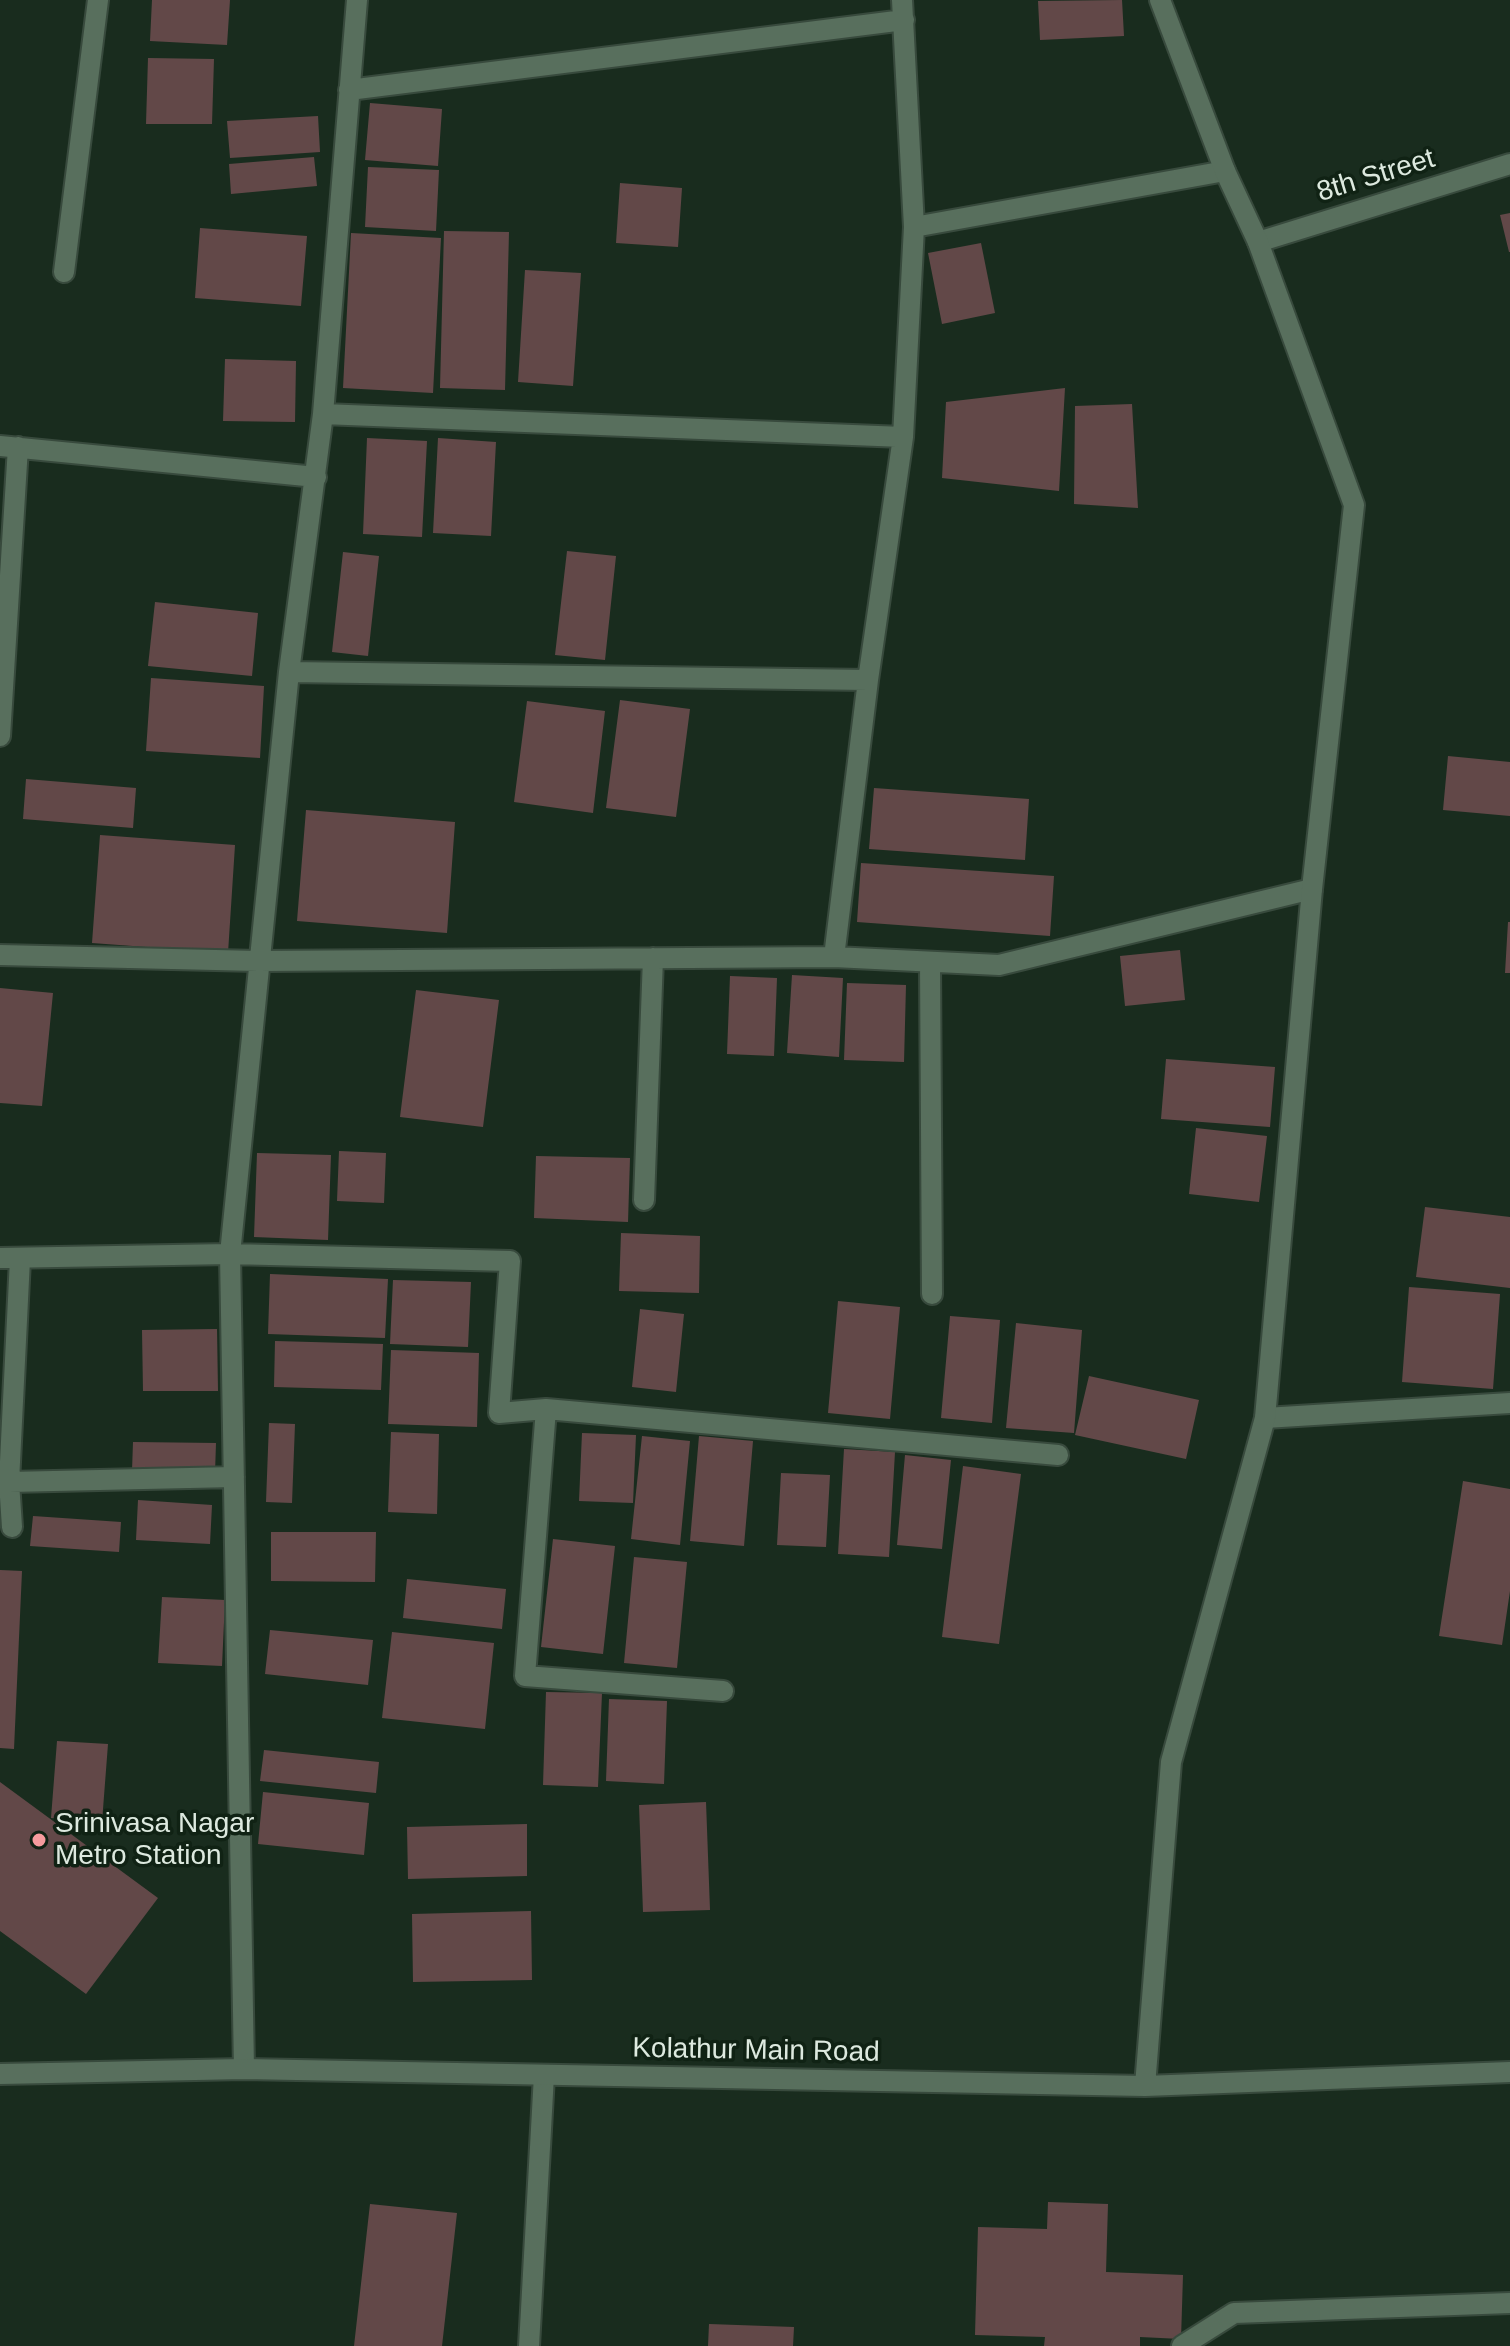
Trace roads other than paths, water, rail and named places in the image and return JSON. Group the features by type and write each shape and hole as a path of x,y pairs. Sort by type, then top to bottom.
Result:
{"street":[{"path":"64,272 98,0"},
{"path":"244,2069 230,1254 289,672 323,414 357,0"},
{"path":"1145,2086 1171,1762 1265,1418 1312,889 1354,505 1258,242 1225,171 1160,0"},
{"path":"349,90 903,10 914,227 903,437 868,680 834,957"},
{"name":"8th Street","path":"1258,242 1510,164"},
{"path":"914,227 1225,171"},
{"path":"323,414 903,437"},
{"path":"0,736 9,446 316,477"},
{"path":"289,672 868,680"},
{"path":"0,955 258,961 834,957 999,965 1312,889"},
{"path":"644,1200 653,958"},
{"path":"930,962 932,1294"},
{"path":"12,1527 9,1482 10,1258 230,1254 510,1261 499,1413 546,1409 1058,1455"},
{"path":"1265,1418 1510,1403"},
{"path":"546,1409 525,1676 723,1691"},
{"path":"9,1482 234,1477"},
{"name":"Kolathur Main Road","path":"0,2074 244,2069 1145,2086 1510,2072"},
{"path":"529,2346 544,2075"},
{"path":"1182,2346 1234,2313 1510,2303"}],"place":[{"name":"Srinivasa Nagar Metro Station","path":"39,1840"}]}
